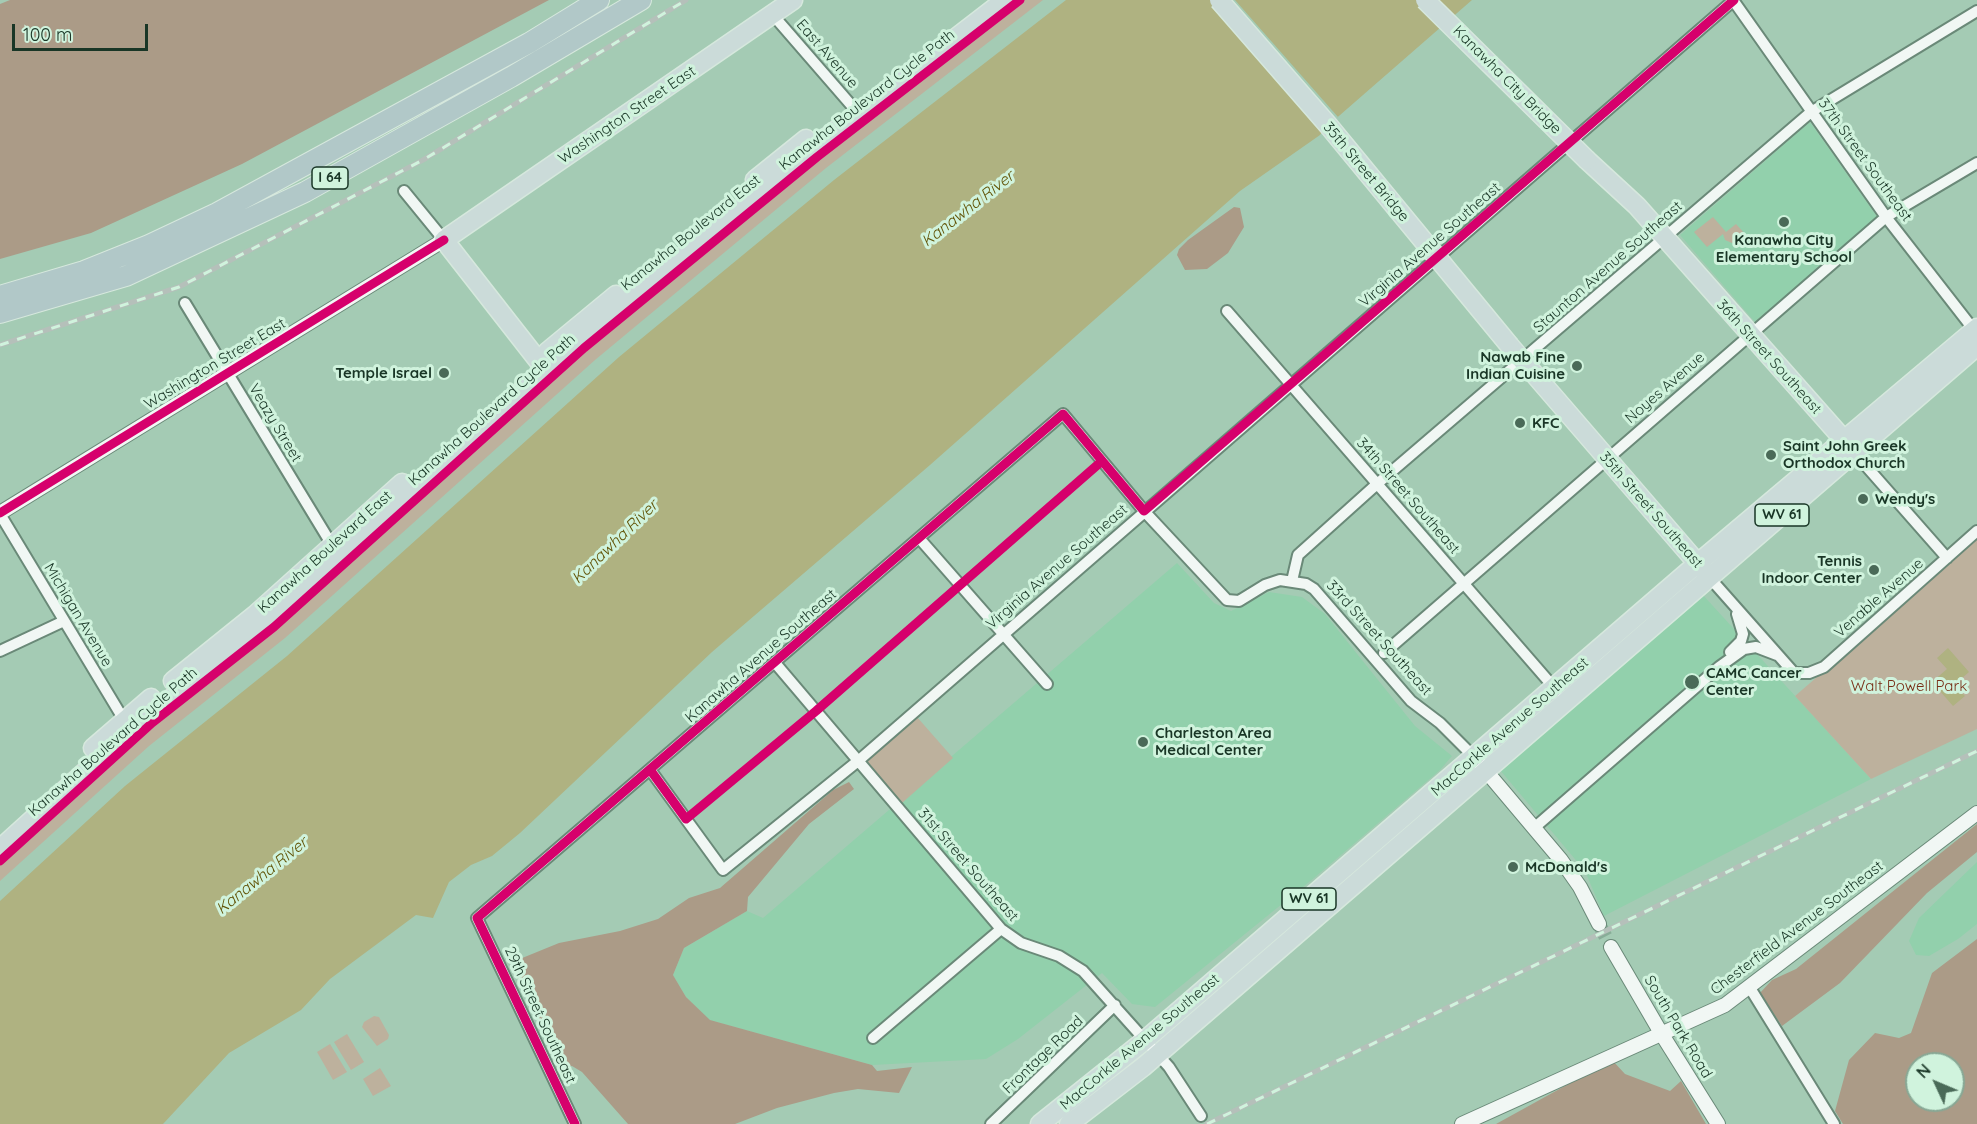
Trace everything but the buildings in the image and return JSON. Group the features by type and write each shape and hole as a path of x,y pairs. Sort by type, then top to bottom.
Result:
{"highway":[{"name":"I 64","path":"0,296 84,271 149,245 217,213 529,43 599,0"},
{"name":"I 64","path":"0,313 126,276 306,192 511,77 641,0"}],"main road":[{"name":"Washington Street East","path":"444,240 793,0"},
{"name":"Kanawha Boulevard East","path":"0,833 255,615 336,552 497,413 541,364 573,347 985,0"},
{"name":"Kanawha Boulevard East","path":"336,552 541,364 854,109 1005,0"},
{"name":"35th Street Bridge","path":"1220,0 1328,125 1510,346"},
{"name":"Kanawha City Bridge","path":"1425,0 1587,160"},
{"name":"36th Street Southeast","path":"1587,160 1637,206 1849,446"},
{"path":"444,240 541,364"},
{"name":"MacCorkle Avenue Southeast","path":"1849,446 1885,404 1976,334"},
{"name":"MacCorkle Avenue Southeast","path":"1040,1124 1480,764 1976,334"},
{"name":"35th Street Southeast","path":"1510,346 1703,570"},
{"name":"Kanawha Boulevard East","path":"497,413 503,412 570,354 573,347"},
{"path":"1811,405 1828,415 1847,419 1861,417 1885,404"},
{"name":"Kanawha Boulevard East","path":"0,849 127,725"},
{"name":"MacCorkle Avenue Southeast","path":"1069,1124 1157,1055 1480,764"}],"street":[{"name":"37th Street Southeast","path":"1733,0 1886,217 1976,334"},
{"name":"Virginia Avenue Southeast","path":"651,771 723,870 858,760 1733,0"},
{"name":"Staunton Avenue Southeast","path":"1292,581 1298,555 1377,484 1811,112 1977,11"},
{"name":"East Avenue","path":"773,15 854,109"},
{"name":"Noyes Avenue","path":"1384,653 1886,217 1977,163"},
{"path":"404,191 444,240"},
{"name":"Washington Street East","path":"0,513 444,240"},
{"name":"Veazy Street","path":"185,303 336,552"},
{"name":"34th Street Southeast","path":"1227,311 1561,695"},
{"name":"Kanawha Avenue Southeast","path":"477,918 776,664 1063,414 1144,511"},
{"name":"36th Street Southeast","path":"1849,446 1947,558"},
{"path":"1144,511 1227,600 1239,601 1271,582 1292,581"},
{"name":"Michigan Avenue","path":"0,513 127,725"},
{"name":"Venable Avenue","path":"1794,673 1809,673 1824,667 1977,531"},
{"path":"919,538 1047,684"},
{"name":"35th Street Southeast","path":"1703,570 1794,673"},
{"name":"33rd Street Southeast","path":"1292,581 1306,584 1322,597 1411,701 1440,723 1480,764"},
{"path":"1719,667 1722,659 1742,641 1742,626 1733,604"},
{"path":"0,651 64,621"},
{"path":"1534,828 1719,667 1749,647 1779,656"},
{"name":"31st Street Southeast","path":"776,664 1001,929 1021,943 1071,961 1115,1005 1169,1067 1201,1116"},
{"path":"1480,764 1580,887 1599,924"},
{"name":"Chesterfield Avenue Southeast","path":"1462,1124 1725,1005 1977,813"},
{"name":"29th Street Southeast","path":"477,918 575,1124"},
{"path":"873,1038 1001,929"},
{"name":"South Park Road","path":"1611,947 1718,1124"},
{"path":"1750,988 1834,1124"},
{"name":"Frontage Road","path":"992,1124 1115,1005"}],"shaded area":[{"path":"10,0 549,0 242,164 91,233 0,259 0,4"},
{"name":"Kanawha City Elementary School","path":"1810,122 1878,218 1755,322 1680,235"},
{"path":"1234,207 1240,208 1244,227 1228,253 1207,269 1185,270 1177,255 1179,249"},
{"path":"1177,563 1214,603 1231,611 1269,592 1302,597 1325,614 1415,726 1452,756 1440,770 1314,878 1155,1007 1132,1004 1102,973 1018,1039 986,1059 872,1065 709,1020 686,997 673,975 684,948 747,911 763,918"},
{"name":"CAMC Cancer Center","path":"1702,594 1871,779 1604,916 1585,871 1500,770"},
{"path":"849,782 854,789 809,824 748,897 747,911 684,948 673,975 686,997 710,1020 872,1065 877,1071 912,1067 899,1093 858,1089 834,1093 777,1108 735,1124 628,1124 582,1072 572,1066 561,1066 510,963 559,943 620,931 658,919 689,898 720,888 833,790"},
{"path":"1977,824 1977,852 1927,893 1840,983 1782,1026 1760,993 1772,980 1796,969"},
{"path":"1977,862 1977,924 1958,939 1929,956 1916,955 1909,941 1919,918"},
{"path":"1977,939 1977,1124 1843,1124 1835,1111 1849,1060 1875,1033 1899,1038 1911,1033 1932,973"},
{"path":"1612,1060 1625,1074 1670,1091 1681,1081 1706,1124 1496,1124"}],"green space":[{"path":"1023,0 1043,0 826,168 595,360 285,638 149,746 0,881 0,864 118,757 274,627 586,349 819,158"},
{"path":"1713,217 1726,232 1736,224 1745,234 1738,242 1732,243 1725,240 1723,234 1707,247 1694,232"},
{"name":"Walt Powell Park","path":"1977,539 1977,729 1871,779 1795,696"},
{"path":"917,717 953,758 902,803 865,762"},
{"path":"374,1016 379,1017 389,1035 388,1039 377,1046 362,1027 364,1022"},
{"path":"347,1034 364,1062 351,1070 334,1042"},
{"path":"330,1044 347,1072 333,1080 317,1052"},
{"path":"380,1068 391,1086 373,1096 363,1079"}],"water":[{"name":"Kanawha River","path":"1066,0 1472,0 1324,129 1320,135 1240,191 930,465 712,652 520,833 492,856 471,865 449,882 433,918 416,915 330,979 301,1010 229,1053 163,1124 0,1124 0,901 125,786 287,656 619,357 834,180"},
{"path":"1948,648 1969,672 1954,685 1965,696 1953,706 1932,682 1947,669 1937,658"}],"pier":[{"path":"1213,0 1235,0 1338,117 1324,129"}],"tunnel":[{"path":"1599,924 1611,947"}],"railway":[{"path":"0,345 179,287 423,160 686,0"},
{"path":"1207,1124 1977,751"}],"cycle path":[{"name":"Kanawha Boulevard Cycle Path","path":"0,861 152,723 274,627 584,348 817,157 1020,0"},
{"path":"575,1124 477,918 1063,414 1144,511 1734,0"},
{"path":"0,513 444,240"},
{"path":"651,771 686,819 816,711 1102,461"}],"place":[{"name":"Kanawha City Elementary School","path":"1784,222"},
{"name":"Nawab Fine Indian Cuisine","path":"1577,366"},
{"name":"Temple Israel","path":"444,373"},
{"name":"KFC","path":"1520,423"},
{"name":"Saint John Greek Orthodox Church","path":"1771,455"},
{"name":"Wendy's","path":"1863,499"},
{"name":"Tennis Indoor Center","path":"1874,570"},
{"name":"CAMC Cancer Center","path":"1692,682"},
{"name":"Charleston Area Medical Center","path":"1143,742"},
{"name":"McDonald's","path":"1513,867"}]}
